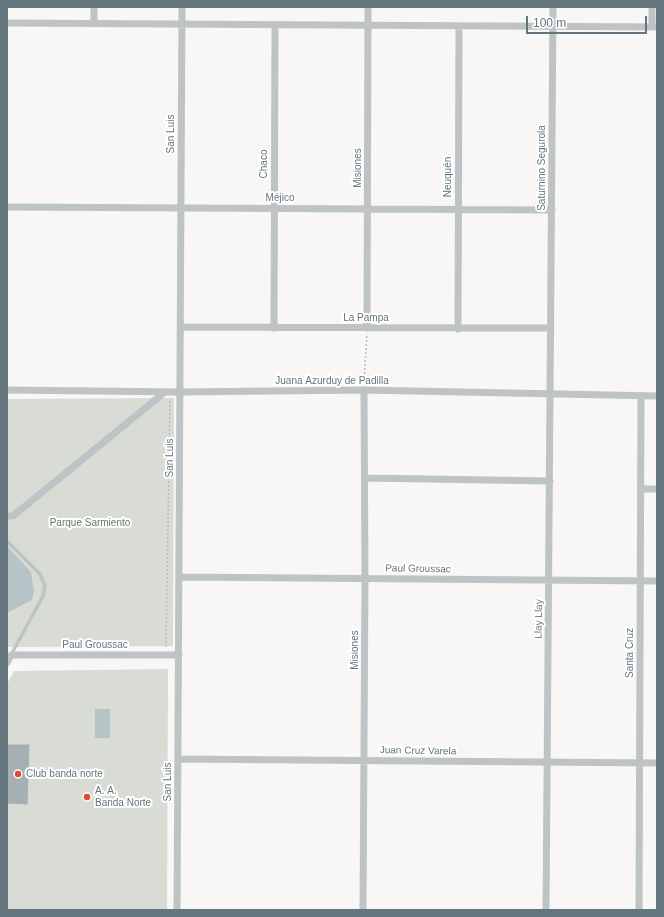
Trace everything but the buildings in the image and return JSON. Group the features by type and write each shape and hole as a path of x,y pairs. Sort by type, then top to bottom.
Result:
{"street":[{"path":"94,7 94,24"},
{"name":"San Luis","path":"178,910 180,392 182,327 182,7"},
{"name":"Misiones","path":"367,328 368,7"},
{"name":"Saturnino Segurola","path":"551,328 553,7"},
{"path":"7,23 654,27 652,7"},
{"name":"Chaco","path":"274,328 275,25"},
{"name":"Neuquén","path":"458,329 459,26"},
{"name":"Méjico","path":"7,206 552,210"},
{"name":"La Pampa","path":"182,327 458,329 551,328"},
{"name":"Llay Llay","path":"546,910 551,328"},
{"name":"Juana Azurduy de Padilla","path":"7,390 165,392 364,390 657,396"},
{"name":"Misiones","path":"363,910 365,578 364,390"},
{"path":"7,516 13,516 165,392"},
{"name":"Santa Cruz","path":"639,910 640,581 642,489 641,396"},
{"path":"365,478 550,481"},
{"path":"642,489 657,489"},
{"name":"Paul Groussac","path":"179,577 657,581"},
{"path":"7,663 11,655"},
{"name":"Paul Groussac","path":"11,655 179,655"},
{"name":"Juan Cruz Varela","path":"178,759 657,763"}],"lane":[{"path":"7,541 40,574 45,586 43,596 11,655"}],"path":[{"path":"364,390 367,328"},
{"path":"157,398 170,398 167,647 159,647"}],"green space":[{"name":"Parque Sarmiento","path":"174,398 173,646 7,647 7,399"},
{"name":"A. A. Banda Norte","path":"168,669 167,910 7,910 7,684 14,671"}],"shaded area":[{"path":"7,546 31,572 34,591 32,600 7,613"},
{"path":"95,709 110,709 110,738 95,738"}],"place":[{"name":"Club banda norte","path":"18,774"},
{"name":"A. A. Banda Norte","path":"87,797"}]}
